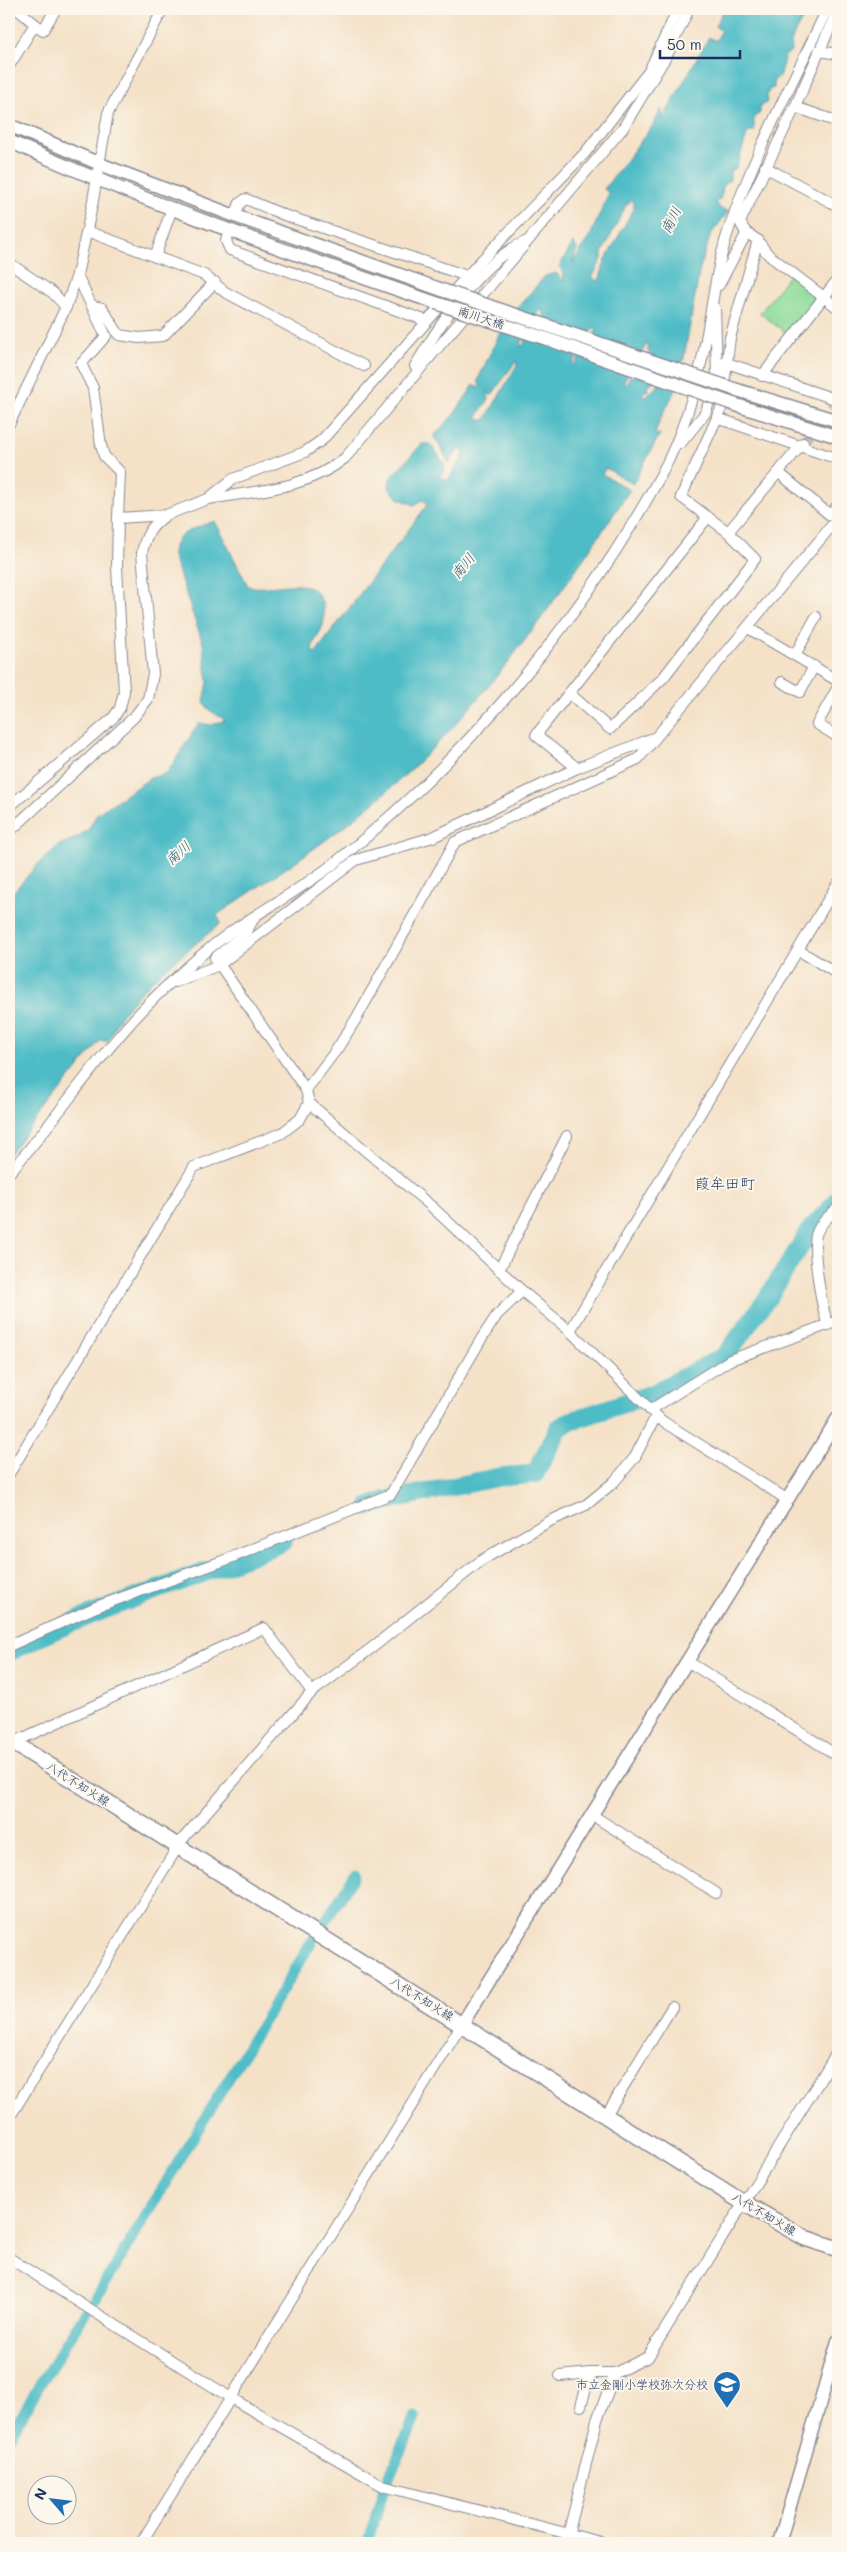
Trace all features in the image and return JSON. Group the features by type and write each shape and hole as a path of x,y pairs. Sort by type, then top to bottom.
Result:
{"main road":[{"name":"八代不知火線","path":"12,1742 744,2203 805,2238 836,2249"}],"street":[{"path":"18,9 43,30 56,9"},
{"path":"9,424 66,307 77,275 98,180 108,114 163,9"},
{"path":"208,499 233,478 305,452 322,440 468,276 585,153 649,71 678,9"},
{"path":"9,832 134,717 148,699 153,674 142,553 148,534 154,524 166,516 208,499 301,483 333,468 354,449 409,381 412,370 439,327 476,281 510,248 528,240 600,158 623,128 667,56 689,9"},
{"path":"9,1173 106,1052 167,985 209,948 318,876 404,804 520,682 611,557 656,485 682,432 702,360 714,292 730,225 750,176 828,9"},
{"path":"838,9 795,107 740,222 746,234 758,240 762,249 838,308"},
{"path":"9,66 35,24"},
{"path":"819,51 838,54"},
{"path":"795,107 838,122"},
{"name":"南川大橋","path":"9,125 100,164 235,216 445,292 737,390 838,421"},
{"name":"南川大橋","path":"9,141 98,180 229,230 733,404 838,437"},
{"path":"765,167 838,206"},
{"path":"235,216 240,203 246,199 284,215 468,276"},
{"path":"155,257 172,208"},
{"path":"87,230 204,275 225,292 364,366"},
{"path":"229,230 226,241 230,250 428,321"},
{"path":"569,694 610,729 663,678 755,559 728,532 681,497 721,409 722,364 714,292 746,234"},
{"path":"669,458 706,412 730,338 758,240"},
{"path":"9,262 53,293 66,307"},
{"path":"9,807 113,718 120,708 124,692 117,567 120,472 104,456 100,445 93,388 81,364 106,336 77,275"},
{"path":"762,376 838,279"},
{"path":"93,306 102,308 119,335 139,338 163,336 215,282"},
{"path":"722,364 836,401"},
{"path":"717,418 802,444 838,459"},
{"path":"728,532 802,444"},
{"path":"779,473 830,515 838,505"},
{"path":"118,518 166,516"},
{"path":"577,768 536,735 708,517"},
{"path":"306,1090 356,1018 455,842 638,759 660,735 838,518"},
{"path":"795,655 816,617"},
{"path":"748,628 838,680"},
{"path":"782,682 800,692 814,666"},
{"path":"838,687 817,724 838,736"},
{"path":"167,985 219,966 356,860 432,837 577,768 660,735"},
{"path":"570,1331 838,883"},
{"path":"255,917 247,931 215,958 306,1090 309,1103 431,1206 522,1292 570,1331 650,1410 788,1500"},
{"path":"798,950 838,974"},
{"path":"9,1474 194,1168 282,1133 300,1119 309,1103"},
{"path":"499,1270 567,1136"},
{"path":"9,2118 177,1847 312,1692 373,1647 482,1560 550,1521 586,1505 614,1482 635,1456 650,1410 730,1360 833,1323 818,1278 815,1241 816,1233 822,1223 838,1208"},
{"path":"9,1646 96,1607 220,1562 391,1494 480,1341 497,1315 522,1292"},
{"path":"141,2543 838,1418"},
{"path":"12,1742 264,1628 312,1692"},
{"path":"687,1661 838,1756"},
{"path":"592,1814 716,1893"},
{"path":"606,2115 672,2007"},
{"path":"560,2376 616,2373 648,2357 838,2051"},
{"path":"9,2258 231,2398 383,2486 567,2539 604,2543"},
{"path":"779,2543 838,2341"},
{"path":"581,2406 590,2373"},
{"path":"567,2539 598,2420 616,2373"}],"green space":[{"path":"790,274 817,296 787,334 760,313"}],"water":[{"name":"南川","path":"724,9 806,9 792,40 792,51 785,56 779,77 774,80 774,88 770,89 767,94 768,102 760,106 760,113 754,118 754,132 748,132 736,168 730,171 730,180 724,184 720,200 715,202 721,209 729,211 711,234 700,268 683,363 677,363 672,373 678,381 655,435 660,434 633,484 606,468 602,474 630,490 543,616 512,657 446,735 409,771 352,820 217,915 221,923 154,979 130,1004 120,1017 108,1041 100,1041 9,1154 9,897 38,864 59,845 76,838 88,830 97,814 150,778 167,773 199,723 212,725 225,720 209,710 204,702 208,682 203,644 173,556 176,541 186,532 215,521 248,586 296,585 306,586 315,591 321,601 324,616 323,626 313,647 312,652 316,652 428,504 423,500 414,505 398,498 389,488 390,478 422,444 430,444 444,463 445,470 439,477 448,480 465,453 459,449 449,463 434,436 454,414 474,385 481,387 478,381 480,375 505,322 545,276 556,273 563,282 563,271 559,267 573,243 577,248 573,263 591,234 609,193 604,189 653,125 661,109 663,114 662,120 709,37 716,41 721,31 715,26","holes":["632,199 634,208 605,261 599,281 592,278 625,207","541,309 545,317 531,340 526,339 523,346 520,345","594,327 597,330 594,334 597,336 584,358 579,357 575,365 573,363","647,344 649,347 647,351 650,353 634,377 630,376 626,384 623,382","516,361 517,365 485,420 479,420 478,415 489,399 487,392 491,396","660,377 658,386 644,397 642,393 648,390 647,386"]}],"waterway":[{"path":"369,1507 384,1501 499,1477 535,1474 559,1428 568,1422 654,1393 725,1356 769,1296 811,1229 838,1200"},
{"path":"9,1652 110,1607 283,1542"},
{"path":"323,1925 355,1875"},
{"path":"96,2298 312,1941"},
{"path":"9,2438 39,2386 86,2312"},
{"path":"368,2543 384,2489 415,2417"}],"tunnel":[{"path":"803,443 832,406"}],"place":[{"name":"市立金剛小学校弥次分校","path":"727,2409"}],"district":[{"name":"葭牟田町","path":"725,1184"}]}
